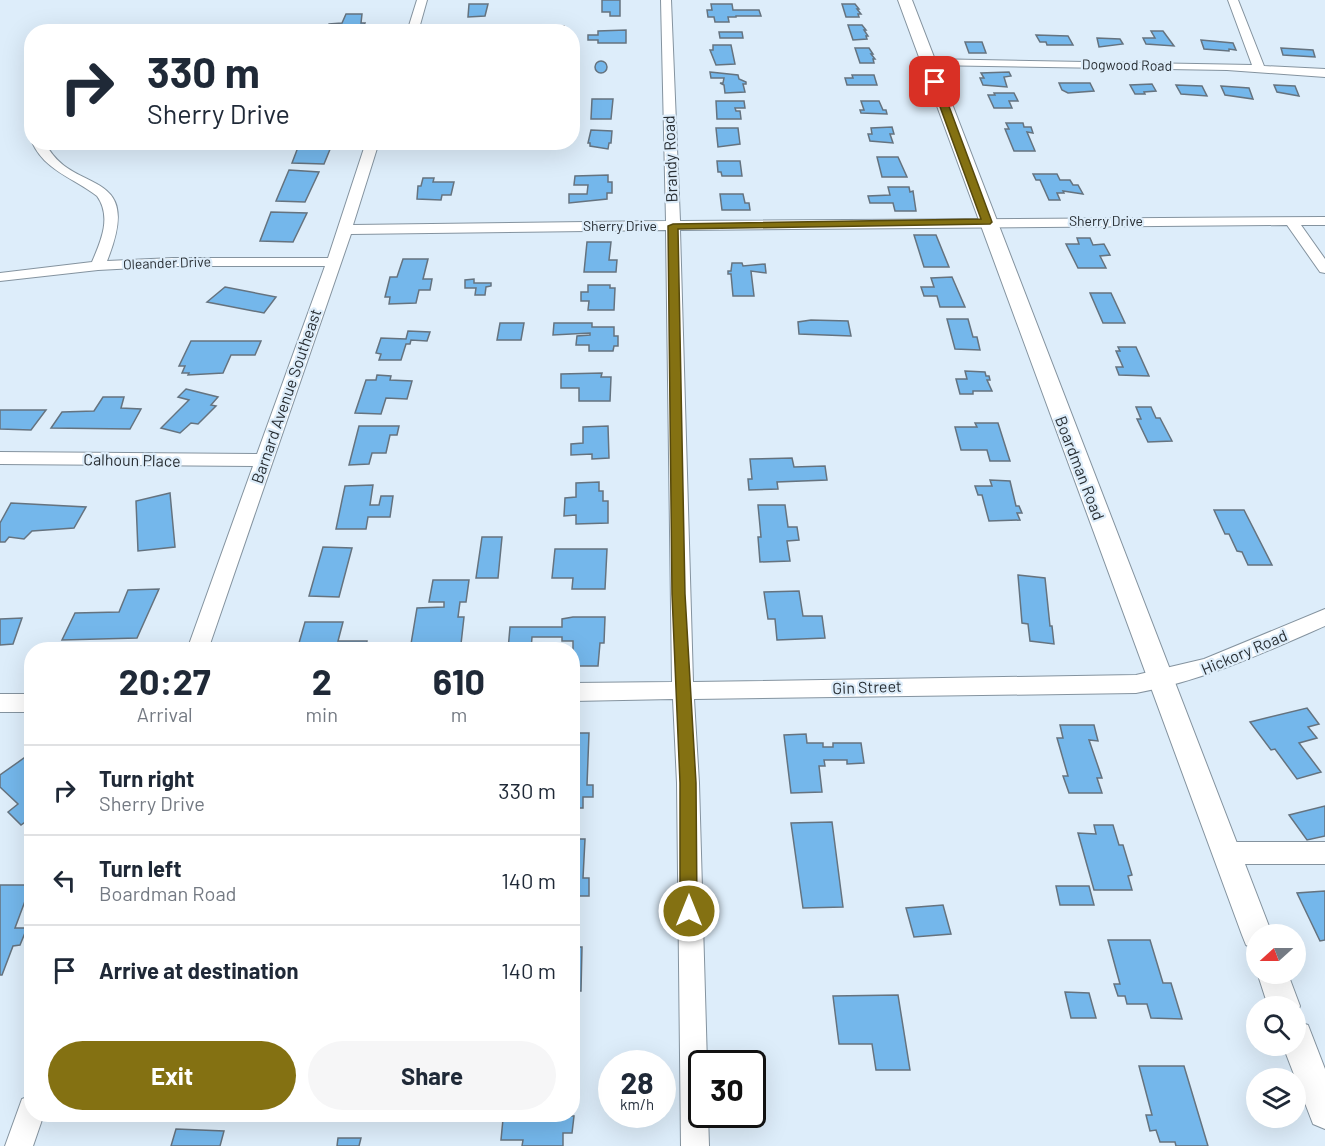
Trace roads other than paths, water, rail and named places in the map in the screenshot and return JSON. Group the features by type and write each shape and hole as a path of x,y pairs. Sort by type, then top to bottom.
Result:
{"street":[{"path":"414,24 422,0"},
{"name":"Brandy Road","path":"666,0 673,226 677,547 688,783 695,1146"},
{"name":"Boardman Road","path":"905,0 1253,924"},
{"path":"1233,0 1259,69"},
{"name":"Dogwood Road","path":"928,62 1259,69 1325,73"},
{"path":"42,150 46,158 63,171 101,192 110,207 112,218 107,243 98,266"},
{"name":"Barnard Avenue Southeast","path":"200,642 371,150"},
{"path":"1291,221 1325,269"},
{"name":"Sherry Drive","path":"345,230 448,226 1325,221"},
{"name":"Oleander Drive","path":"0,278 98,266 173,262 334,262"},
{"name":"Calhoun Place","path":"0,458 264,460"},
{"name":"Hickory Road","path":"1160,681 1213,666 1325,617"},
{"name":"Gin Street","path":"580,692 926,685 1108,686 1160,681"},
{"path":"0,703 24,704"},
{"path":"1226,853 1325,853"},
{"path":"1303,1056 1325,1112"},
{"path":"19,1146 27,1122"}]}
